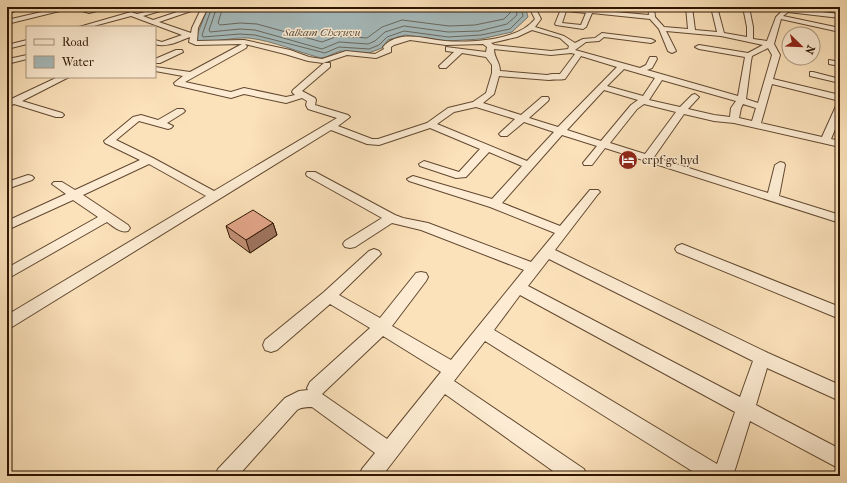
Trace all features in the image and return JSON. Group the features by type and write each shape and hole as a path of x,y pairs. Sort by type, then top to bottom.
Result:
{"street":[{"path":"7,12 23,7"},
{"path":"32,7 44,16"},
{"path":"7,29 73,7 88,12 109,10 120,17"},
{"path":"137,16 171,7"},
{"path":"153,22 195,8 191,7"},
{"path":"205,7 195,28 193,42 244,42 317,60 328,60 346,53 376,56 388,50 387,47 391,43 405,39 446,43 485,42 518,34 526,31 538,19 532,7"},
{"path":"619,17 621,7"},
{"path":"651,7 652,18 662,29 672,51"},
{"path":"689,7 692,31"},
{"path":"714,7 718,35"},
{"path":"746,7 750,27 750,40"},
{"path":"779,17 819,26 816,15 806,7"},
{"path":"827,7 839,16"},
{"path":"618,40 619,31 558,24 565,8 590,9 619,17 652,18"},
{"path":"776,8 816,15 839,16"},
{"path":"590,9 590,28"},
{"path":"718,35 703,48 749,55 770,44 779,17 786,10"},
{"path":"86,26 131,14 189,35 157,44"},
{"path":"7,22 44,16"},
{"path":"77,19 91,25"},
{"path":"102,22 113,26"},
{"path":"170,28 189,22"},
{"path":"821,26 840,30"},
{"path":"535,29 571,42 574,50"},
{"path":"662,29 692,31 770,44"},
{"path":"496,73 549,78 552,76 562,77 574,50 585,40 598,40 602,35 618,40 642,42 651,41"},
{"path":"15,37 26,42"},
{"path":"7,47 26,42"},
{"path":"485,42 492,47 539,53 562,53 574,50 622,66 762,107"},
{"path":"756,125 776,56 770,44"},
{"path":"420,45 444,46 460,51 490,55"},
{"path":"242,46 178,84 232,95 242,91 286,100 302,94"},
{"path":"330,126 367,141 375,142 430,126 451,110 476,104 490,94 496,73 497,67 490,55 490,48 492,47"},
{"path":"443,66 460,51"},
{"path":"156,60 179,52"},
{"path":"734,120 736,108 741,100 744,89 745,70 749,55"},
{"path":"11,61 26,57"},
{"path":"641,71 649,66 653,59"},
{"path":"156,60 172,67"},
{"path":"7,323 345,117 311,107 310,105 312,100 296,92 327,65"},
{"path":"494,204 561,130 622,66"},
{"path":"156,69 191,75"},
{"path":"813,74 840,81"},
{"path":"588,163 634,107 644,100 660,77"},
{"path":"11,102 63,78"},
{"path":"770,81 840,98"},
{"path":"601,87 714,118 734,120 840,144"},
{"path":"647,159 682,110 695,97"},
{"path":"504,134 545,99"},
{"path":"11,102 60,115"},
{"path":"476,104 561,130 647,159 840,218"},
{"path":"825,140 840,106"},
{"path":"477,116 488,108"},
{"path":"180,111 164,124 136,118 109,140 214,196"},
{"path":"430,126 529,165"},
{"path":"424,164 456,175 462,175 487,148"},
{"path":"7,226 149,160"},
{"path":"773,198 780,165"},
{"path":"310,174 391,218 401,222 424,226 534,269"},
{"path":"7,186 28,178"},
{"path":"413,179 494,204 562,231"},
{"path":"58,184 124,228"},
{"path":"369,476 483,332 520,288 562,231 594,192"},
{"path":"7,274 107,217"},
{"path":"350,244 391,218"},
{"path":"682,249 840,312"},
{"path":"547,252 762,358 840,393"},
{"path":"271,344 329,296 374,254"},
{"path":"316,388 381,328 421,277"},
{"path":"520,288 840,459"},
{"path":"329,296 381,328 448,376 577,476"},
{"path":"483,332 718,476"},
{"path":"723,476 762,358"},
{"path":"225,476 291,404 296,400 304,398 315,399 388,451"}],"water":[{"name":"Salkam Cheruvu","path":"208,7 523,7 528,17 512,32 481,39 448,41 405,35 388,40 382,48 369,53 340,51 321,58 258,39 236,38 197,41 196,38"}],"building":[{"path":"253,210 273,223 246,240 226,226"}],"place":[{"name":"crpf gc hyd","path":"628,160"}]}
